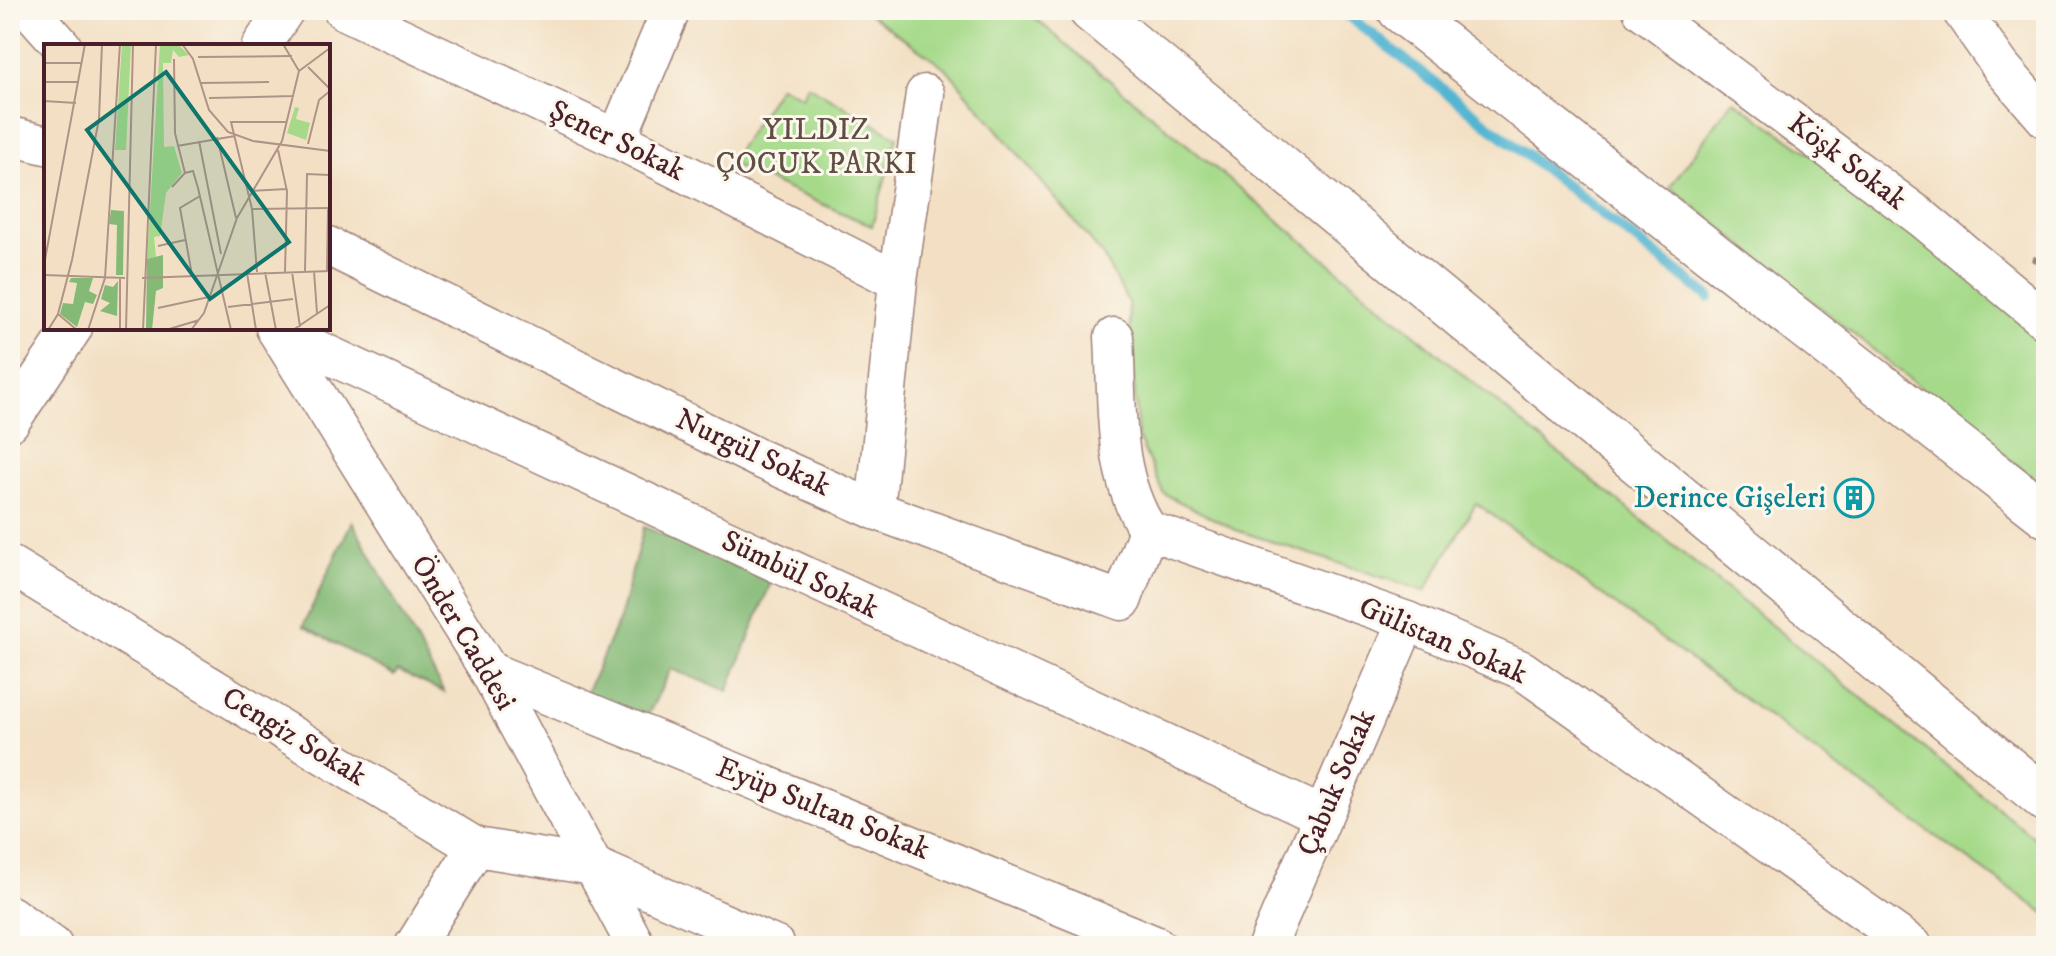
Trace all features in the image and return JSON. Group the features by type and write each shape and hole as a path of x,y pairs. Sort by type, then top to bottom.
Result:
{"street":[{"path":"30,10 60,44"},
{"path":"262,44 285,10"},
{"name":"Şener Sokak","path":"343,10 617,139 898,281"},
{"path":"617,139 671,10"},
{"path":"1091,10 2046,800"},
{"path":"1400,10 2046,515"},
{"name":"Köşk Sokak","path":"1642,10 1922,218 2046,321"},
{"path":"1961,10 2001,67 2046,119"},
{"path":"875,510 898,281 925,94"},
{"path":"10,136 44,144"},
{"name":"Nurgül Sokak","path":"330,247 758,458 875,510 1122,601 1148,530"},
{"path":"10,422 72,330"},
{"name":"Önder Caddesi","path":"277,330 489,671 632,943"},
{"name":"Sümbül Sokak","path":"278,330 1323,816"},
{"path":"1114,337 1122,476 1133,507 1148,530"},
{"name":"Gülistan Sokak","path":"1148,530 1407,621 1522,670 1913,946"},
{"name":"Cengiz Sokak","path":"10,565 476,847 593,866 776,946"},
{"name":"Çabuk Sokak","path":"1267,946 1407,621"},
{"name":"Eyüp Sultan Sokak","path":"489,671 1157,946"},
{"path":"414,946 476,847"},
{"path":"10,915 53,946"}],"green space":[{"path":"864,10 1025,10 1529,429 2046,847 2046,914 1830,762 1476,503 1425,591 1236,530 1164,494 1138,437 1128,302 1102,254 947,69"},
{"name":"YILDIZ ÇOCUK PARKI","path":"807,85 897,137 872,226 729,163 780,86 802,97"},
{"path":"1733,100 1906,220 2046,336 2046,488 1670,187"},
{"path":"352,521 444,692 398,671 394,676 303,626"},
{"path":"644,527 771,582 728,691 671,669 644,723 583,701 619,619"}],"waterway":[{"path":"1341,10 1709,297"}],"place":[{"name":"Derince Gişeleri","path":"1854,498"}]}
